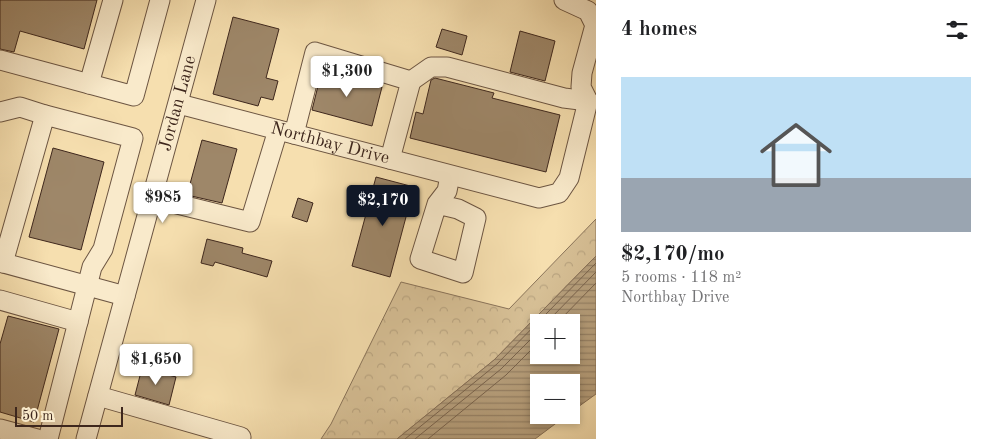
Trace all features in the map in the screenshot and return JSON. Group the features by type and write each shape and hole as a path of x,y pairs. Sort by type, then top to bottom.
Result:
{"street":[{"path":"89,84 114,0"},
{"path":"0,60 134,96 160,0"},
{"name":"Jordan Lane","path":"86,439 206,0"},
{"path":"564,0 588,11 595,25 582,73 581,87 588,101"},
{"path":"152,198 250,222 315,52 411,81"},
{"path":"390,160 411,81 431,67 448,67 564,98 588,101"},
{"name":"Northbay Drive","path":"179,104 540,198 559,193 569,178 588,101"},
{"path":"0,112 20,107 133,138 103,249 92,267 48,439"},
{"path":"45,115 1,263 125,296"},
{"path":"437,204 447,191 450,176"},
{"path":"0,300 78,322"},
{"path":"98,396 241,436"},
{"path":"0,429 37,439"}],"green space":[{"path":"596,219 596,256 539,314 530,314 530,323 494,360 397,439 321,439 331,424 401,282 509,309"}],"water":[{"path":"596,256 596,394 580,406 580,374 530,374 530,424 555,424 535,439 397,439 494,360 530,323 530,364 580,364 580,314 539,314"}],"building":[{"path":"0,0 97,0 84,49 20,31 14,52 0,49"},
{"path":"233,17 279,29 266,78 278,81 273,100 261,97 258,106 213,94"},
{"path":"442,29 467,36 462,55 436,47"},
{"path":"520,31 555,41 545,81 510,72"},
{"path":"322,70 382,87 372,126 312,110"},
{"path":"435,78 494,93 492,98 560,115 546,172 410,138 416,112 423,114 431,80"},
{"path":"202,140 237,149 222,203 187,195"},
{"path":"53,148 104,162 81,250 29,237"},
{"path":"376,177 414,187 390,277 352,266"},
{"path":"298,198 313,203 307,222 292,217"},
{"path":"207,239 243,248 242,253 272,261 267,277 215,262 213,266 201,263"},
{"path":"8,316 59,329 34,422 0,412 0,344"},
{"path":"142,368 176,377 169,405 135,395"}]}
